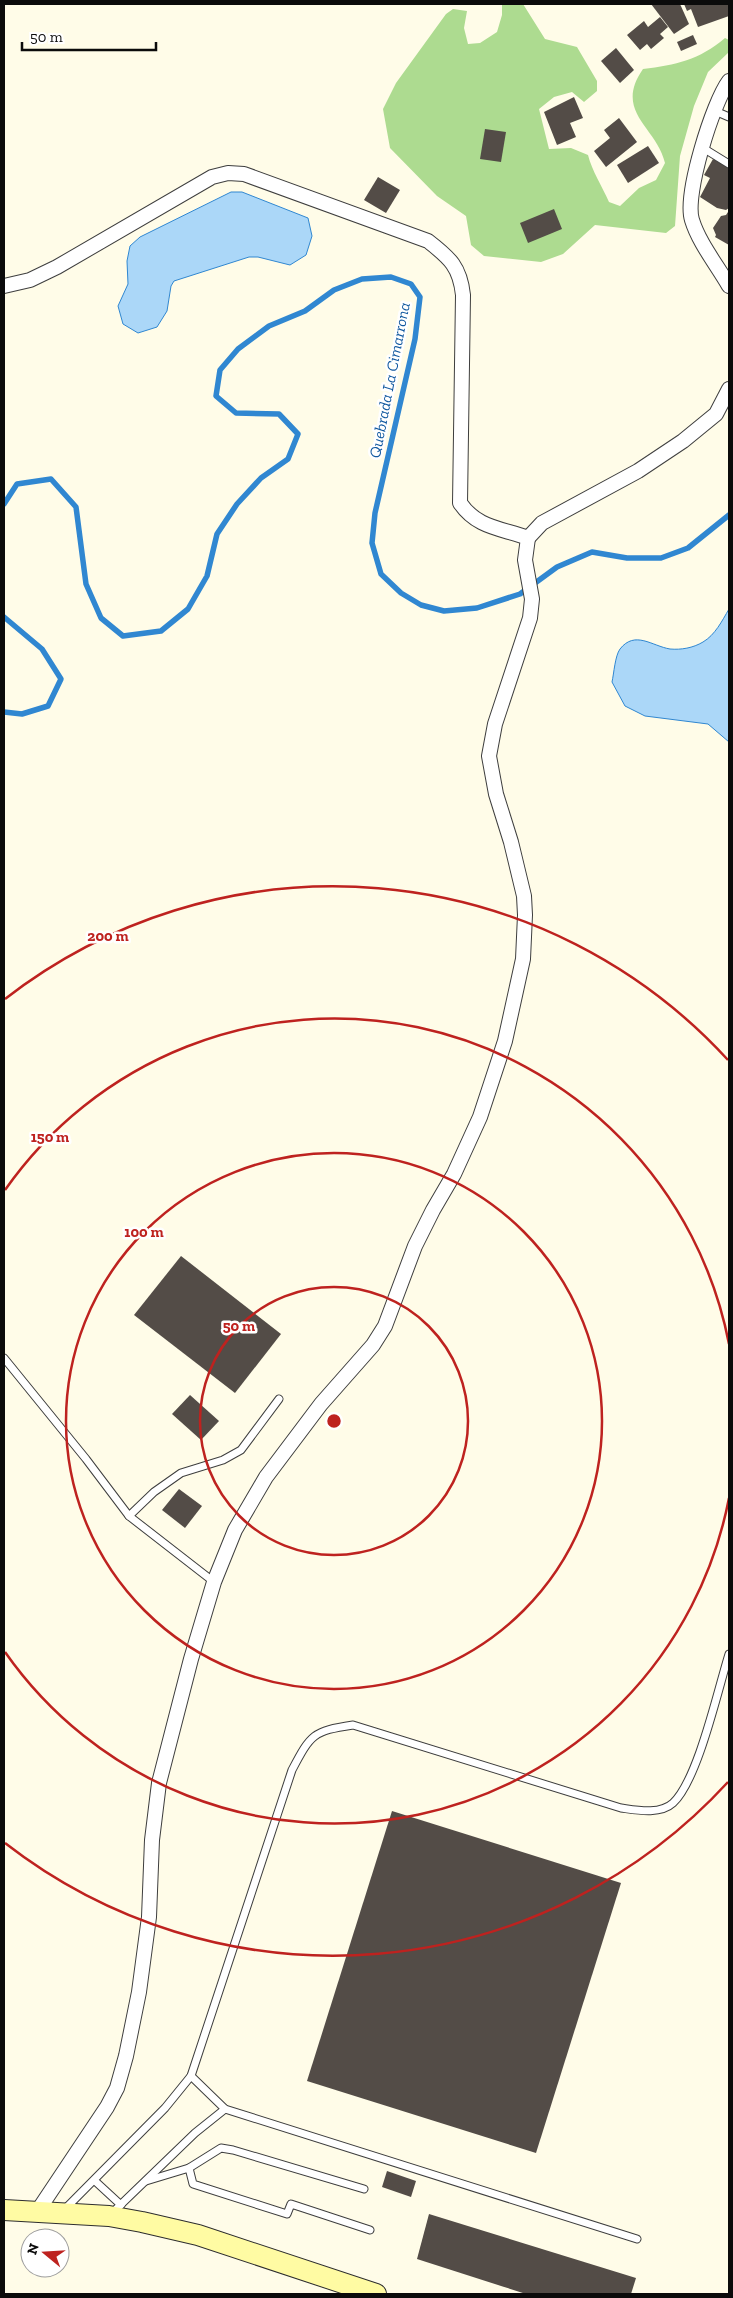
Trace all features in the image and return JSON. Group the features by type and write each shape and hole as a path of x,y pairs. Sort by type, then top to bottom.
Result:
{"main road":[{"path":"4,2210 37,2212 115,2210 198,2235 376,2294"}],"street":[{"path":"729,81 715,111 703,148 689,206 692,220 701,241 729,286"},
{"path":"4,286 30,280 57,267 212,177 228,173 244,174 428,241 444,253 461,277 463,295 460,503 467,514 478,522 528,538"},
{"path":"37,2212 107,2108 121,2072 139,1992 150,1917 152,1840 159,1783 188,1667 214,1582 235,1530 266,1477 321,1404 373,1345 385,1326 415,1246 454,1174 480,1118 504,1041 523,959 526,933 524,896 511,842 492,779 489,749 495,724 526,634 532,599 525,560 528,538 542,523 638,471 683,441 716,414 729,389"}],"lane":[{"path":"715,111 729,117"},
{"path":"703,148 729,164"},
{"path":"4,1358 86,1459 128,1516 214,1582"},
{"path":"128,1516 154,1492 181,1473 223,1460 241,1450 279,1399"},
{"path":"62,2212 95,2181 165,2108 191,2076 292,1770 306,1744 323,1730 353,1725 620,1808 649,1812 672,1804 692,1775 729,1654"},
{"path":"191,2076 225,2109 637,2239"},
{"path":"95,2181 115,2210 195,2134 225,2109"},
{"path":"146,2181 189,2168 221,2148 364,2189"},
{"path":"189,2168 193,2184 287,2214 291,2204 370,2230"}],"green space":[{"path":"502,4 523,4 545,39 577,47 597,81 597,91 584,102 572,92 554,97 539,109 549,149 571,148 588,155 609,202 620,206 639,188 656,180 665,163 661,150 640,119 635,108 633,97 635,84 643,69 666,66 687,60 706,52 725,38 729,40 729,52 708,72 694,106 680,156 675,226 666,233 595,225 563,254 541,262 484,256 471,245 466,216 437,196 390,148 383,109 396,83 446,14 453,9 467,11 464,28 468,44 480,43 497,32 502,15"}],"water":[{"path":"231,192 242,192 308,218 312,236 306,255 290,265 258,257 249,257 174,281 171,286 167,311 157,327 138,333 123,324 118,306 128,284 127,261 130,246 140,237"},
{"path":"729,609 729,742 708,724 645,716 625,706 612,682 617,656 620,649 626,643 638,640 670,649 695,646 711,636"}],"building":[{"path":"651,4 680,4 689,24 674,34"},
{"path":"684,4 729,4 729,16 698,27 691,9 687,11"},
{"path":"660,17 668,27 660,34 664,38 651,49 647,44 640,50 627,35 644,21 648,27"},
{"path":"693,35 697,44 681,51 677,42"},
{"path":"616,48 634,70 620,83 601,61"},
{"path":"574,97 583,118 570,123 576,137 557,145 544,112"},
{"path":"619,118 637,142 606,167 594,151 610,138 604,130"},
{"path":"485,129 506,132 501,162 480,159"},
{"path":"648,146 659,163 628,183 617,165"},
{"path":"713,159 729,168 729,208 726,210 717,208 700,197 710,178 704,175"},
{"path":"378,177 400,190 386,213 364,200"},
{"path":"554,209 562,229 528,243 520,223"},
{"path":"728,212 729,245 715,237 713,228 721,216 726,215"},
{"path":"181,1256 281,1334 235,1393 134,1315"},
{"path":"190,1395 219,1421 201,1440 172,1414"},
{"path":"179,1489 202,1506 185,1528 162,1510"},
{"path":"392,1811 621,1883 536,2153 307,2081"},
{"path":"387,2171 416,2181 411,2197 382,2187"},
{"path":"429,2214 636,2278 631,2294 526,2294 417,2259"}],"waterway":[{"name":"Quebrada La Cimarrona","path":"4,504 17,484 51,479 76,507 86,584 101,618 123,636 161,631 188,609 207,576 217,534 237,504 261,478 288,459 298,434 279,414 236,413 216,396 220,370 238,349 269,326 305,311 334,290 362,279 391,277 411,284 420,297 415,339 375,513 372,543 381,574 401,593 421,605 444,611 477,608 520,594 557,567 592,552 627,558 661,558 688,548 729,515"},
{"name":"Quebrada La Cimarrona","path":"4,617 42,649 61,679 48,706 22,714 4,712"}]}
